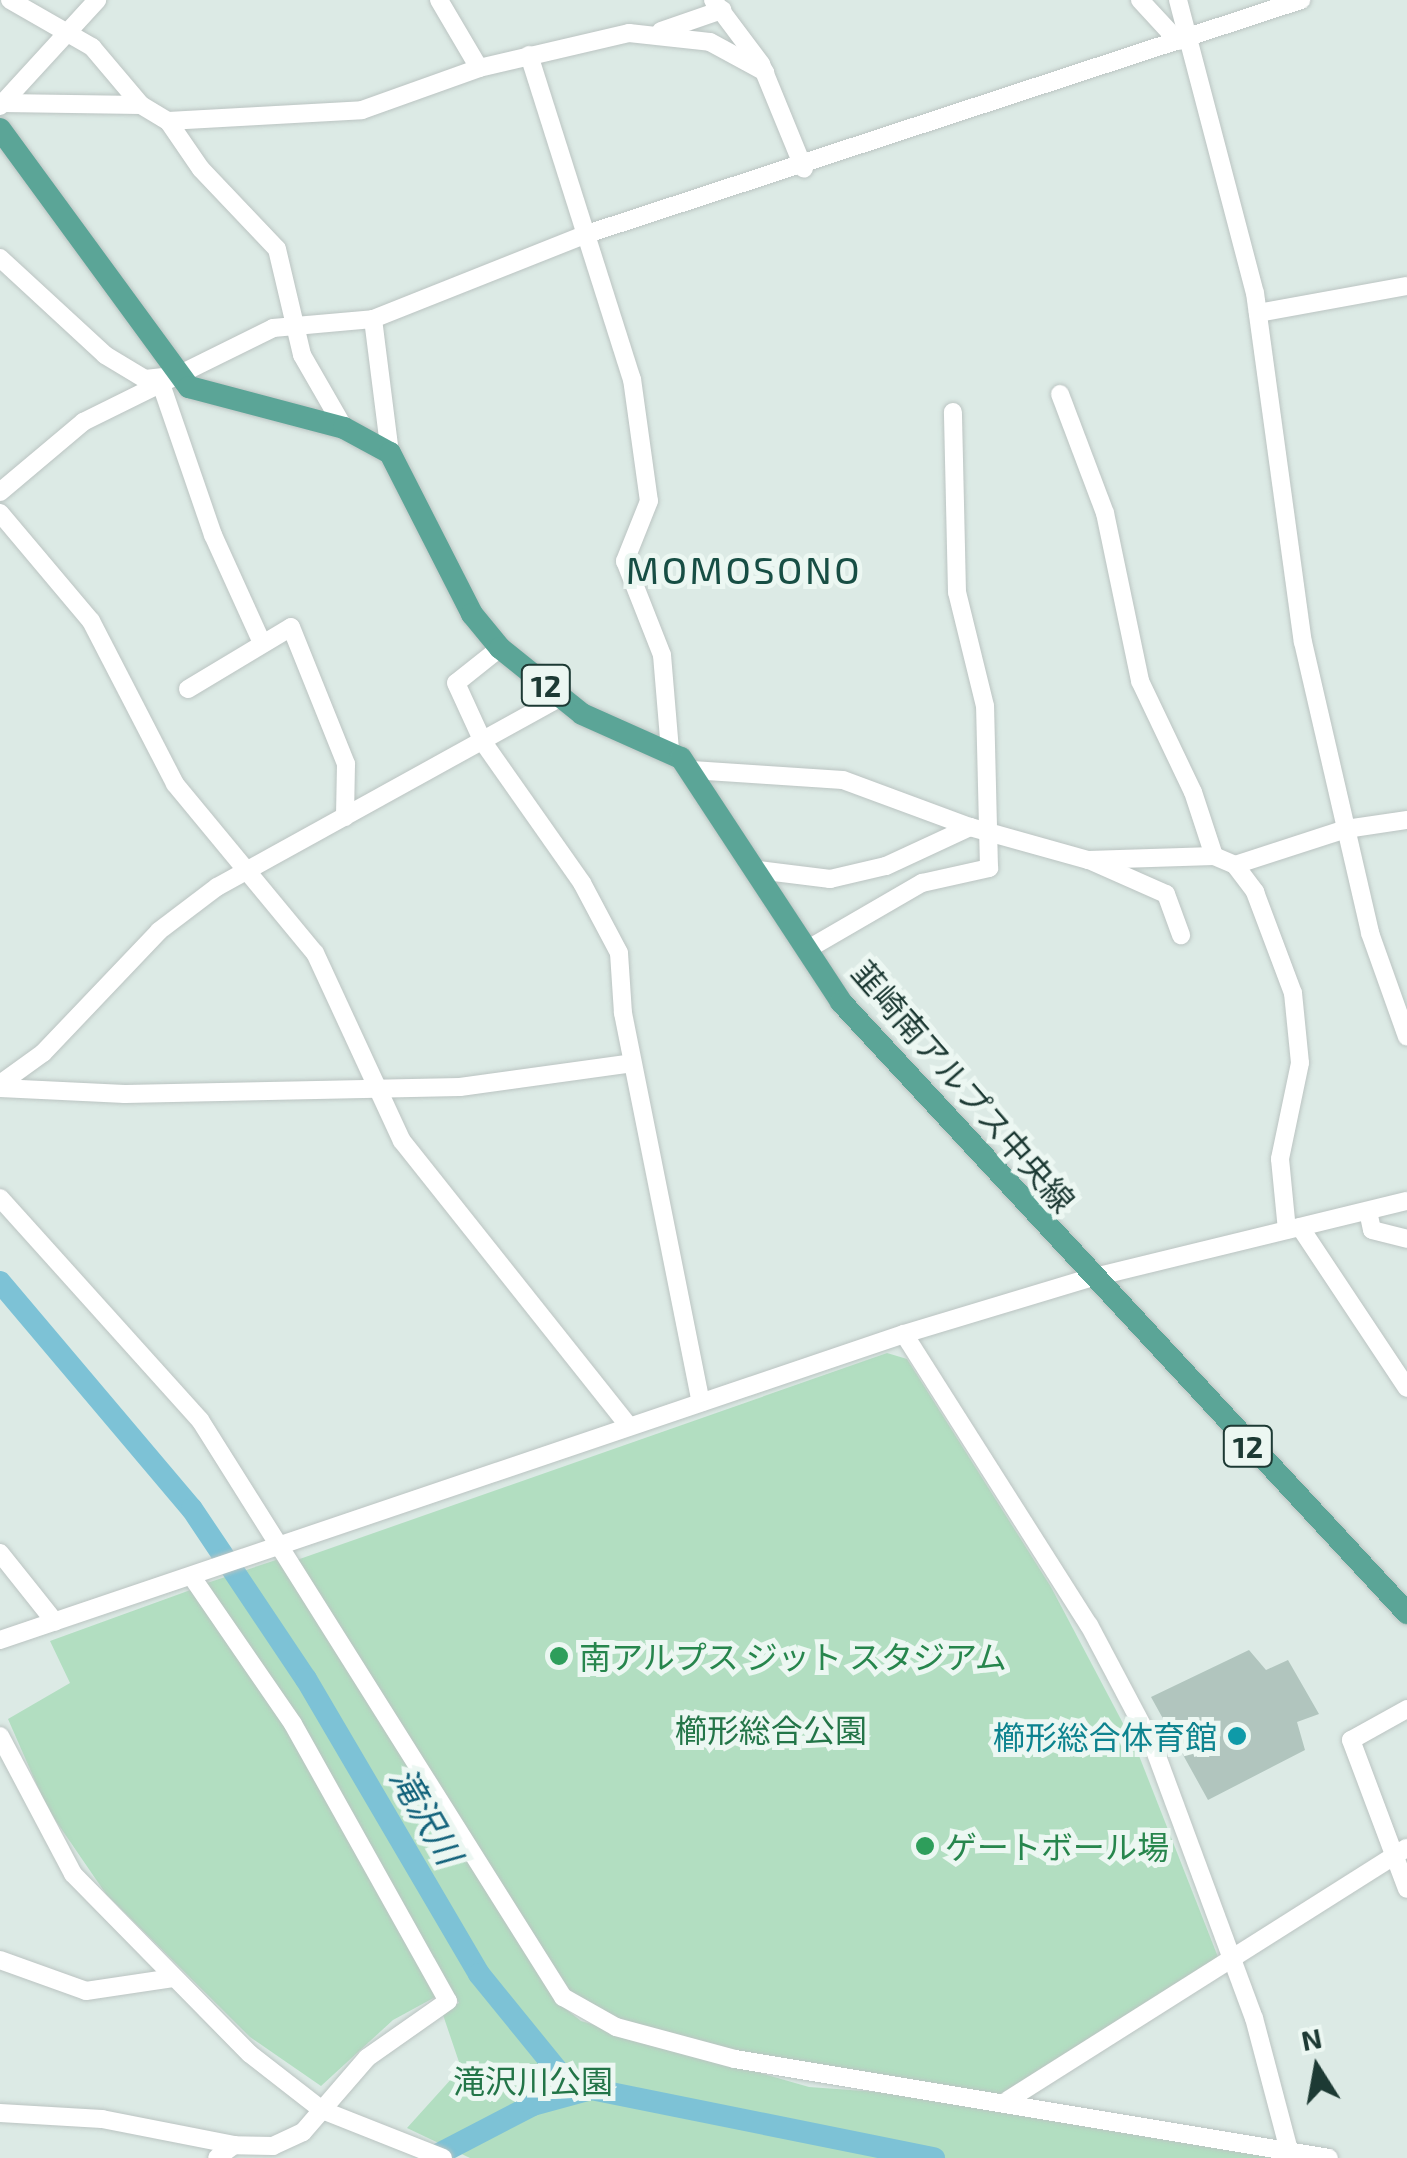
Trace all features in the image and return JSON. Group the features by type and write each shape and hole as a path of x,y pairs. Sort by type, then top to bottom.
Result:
{"main road":[{"path":"0,129 170,380 208,396 344,428 390,452"},
{"name":"韮崎南アルプス中央線","path":"390,452 472,614 500,648 561,698 670,752 692,770 841,1002 1090,1278 1407,1613"}],"street":[{"path":"10,0 92,47 140,105 168,121 201,169 277,249 308,372 344,428"},
{"path":"1,104 64,30 97,0"},
{"path":"439,0 479,68"},
{"path":"1140,0 1183,39"},
{"path":"1178,0 1183,39 1258,313 1290,573 1346,829 1407,1037"},
{"path":"0,492 82,422 297,323 374,319 584,236 804,169 1301,0"},
{"path":"168,121 329,116 528,55 656,32 717,5 765,72 804,169"},
{"path":"656,32 710,42 765,72"},
{"path":"528,55 632,379 648,502 625,561 662,654 670,752"},
{"path":"1,104 140,105"},
{"path":"0,258 105,355 145,379 170,380"},
{"path":"1258,313 1407,286"},
{"path":"374,319 390,452"},
{"path":"170,380 198,495 262,643"},
{"path":"1060,394 1105,514 1140,680 1194,792 1214,856"},
{"path":"808,949 922,884 990,868 979,830 985,706 957,592 953,412"},
{"path":"0,513 77,600 159,760 315,953 376,1088 418,1164 629,1426"},
{"path":"188,688 291,627 346,764 345,817"},
{"path":"500,648 456,682 483,742 610,931 625,974 632,1063 701,1402"},
{"path":"0,1086 44,1052 159,930 247,869 561,698"},
{"path":"692,770 843,780 979,830 1088,860 1166,894 1181,935"},
{"path":"1235,865 1346,829 1407,820"},
{"path":"758,870 830,879 886,866 979,830"},
{"path":"1088,860 1214,856 1235,865 1254,892 1294,993 1300,1063 1280,1159 1294,1228 1407,1388"},
{"path":"886,866 895,899"},
{"path":"0,1086 126,1094 376,1088 522,1082 632,1063"},
{"path":"0,1198 200,1420 275,1550 564,1997 616,2027 735,2059 1008,2100 1329,2158"},
{"path":"0,1640 904,1334 1090,1278 1407,1201"},
{"path":"1368,1210 1372,1230 1407,1239"},
{"path":"904,1334 1098,1641 1154,1748 1234,1960 1290,2154"},
{"path":"0,1553 56,1622"},
{"path":"0,2114 138,2124 234,2145 290,2140 367,2058 448,2001 328,1784 195,1576"},
{"path":"1407,1708 1351,1740 1402,1852 1407,1889"},
{"path":"0,1736 73,1874 250,2054 322,2110 443,2158"},
{"path":"1008,2100 1402,1852"},
{"path":"0,1960 86,1991 173,1978"},
{"path":"217,2158 234,2145"}],"green space":[{"name":"櫛形総合公園","path":"887,1353 907,1359 1051,1587 1136,1748 1218,1957 1003,2095 809,2069 604,2017 572,1994 294,1561"},
{"name":"滝沢川公園","path":"279,1559 561,2005 581,2021 809,2087 906,2094 1279,2158 470,2158 407,2128 453,2077 459,2062 442,2012 459,2003 294,1717 204,1584"},
{"path":"196,1588 288,1727 439,1995 393,2020 321,2086 250,2037 106,1894 47,1808 8,1719 70,1683 50,1641"}],"building":[{"name":"櫛形総合体育館","path":"1249,1650 1266,1670 1288,1660 1319,1714 1297,1722 1305,1750 1208,1800 1151,1697"}],"waterway":[{"name":"滝沢川","path":"0,1282 192,1509 306,1679 479,1974 574,2091"},
{"name":"滝沢川","path":"431,2158 533,2105 591,2089 934,2158"}],"place":[{"name":"南アルプス ジット スタジアム","path":"559,1656"},
{"name":"櫛形総合体育館","path":"1237,1736"},
{"name":"ゲートボール場","path":"925,1846"}],"district":[{"name":"MOMOSONO","path":"744,570"}]}
